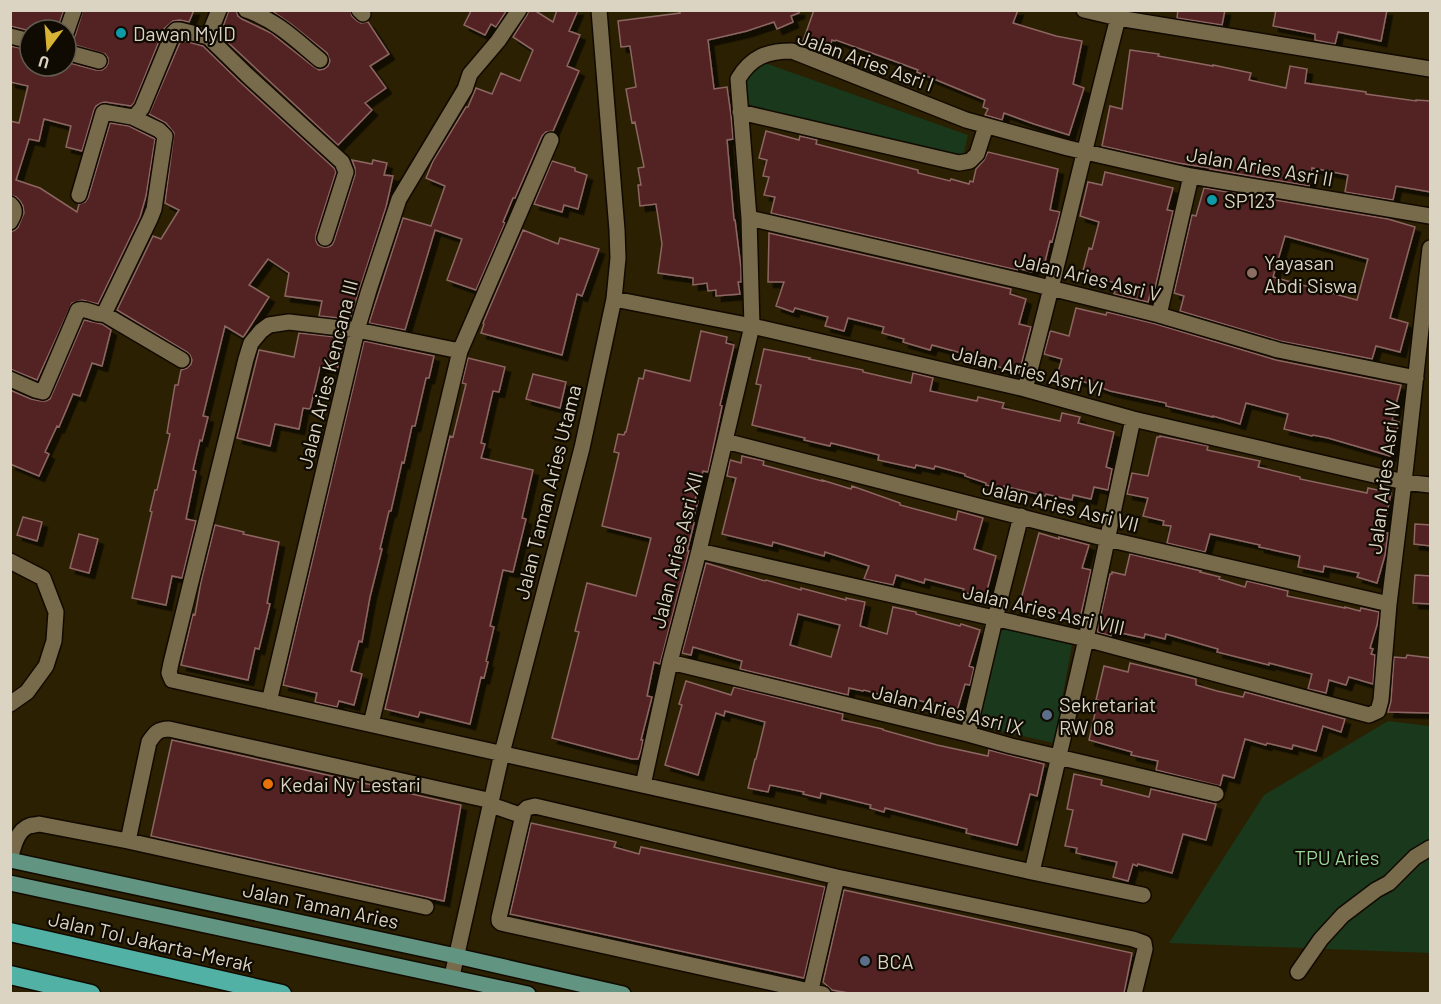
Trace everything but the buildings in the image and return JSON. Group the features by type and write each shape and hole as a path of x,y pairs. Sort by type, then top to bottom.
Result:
{"highway":[{"name":"Jalan Tol Jakarta–Merak","path":"10,932 282,993"},
{"path":"10,975 91,993"}],"main road":[{"name":"Jalan Taman Aries","path":"10,860 623,993"},
{"path":"10,883 528,993"}],"street":[{"path":"208,37 219,10"},
{"path":"246,10 280,27 320,60"},
{"name":"Jalan Aries Kencana III","path":"269,702 357,330 399,199 465,88 470,74 498,41 519,10"},
{"name":"Jalan Taman Aries Utama","path":"452,976 502,753 582,448 615,299 618,258 617,230 599,10"},
{"path":"1084,10 1118,18 1431,69"},
{"path":"1025,389 1052,289 1118,18"},
{"path":"132,117 142,108 173,33 180,30 208,37 342,162 346,172 325,238"},
{"name":"Jalan Aries Asri I","path":"752,326 749,218 738,80 744,68 763,55 777,51 792,51 955,116 1084,152"},
{"path":"78,55 99,61"},
{"path":"79,195 104,112 132,117 159,130 165,136 154,209 104,314"},
{"path":"740,112 959,163 970,161 977,154 986,126"},
{"path":"371,724 460,351 551,140"},
{"name":"Jalan Aries Asri II","path":"1084,152 1191,176 1431,216"},
{"path":"1159,315 1191,176"},
{"path":"10,204 14,207 15,212 10,222"},
{"name":"Jalan Aries Asri V","path":"749,218 1011,278 1159,315 1278,350 1416,378"},
{"name":"Jalan Aries Asri IV","path":"1378,711 1431,248"},
{"name":"Jalan Aries Asri VI","path":"615,299 752,326 1025,389 1133,419 1404,482 1431,485"},
{"path":"10,379 43,392 78,310 84,309 100,315 104,314 182,360"},
{"path":"460,351 357,330 290,322 269,325 261,331 251,343 243,370 171,663 169,673 172,680 1143,895"},
{"name":"Jalan Aries Asri XII","path":"643,785 670,662 699,551 752,326"},
{"path":"1032,872 1086,639 1133,419"},
{"name":"Jalan Aries Asri VII","path":"725,441 1107,539 1389,604"},
{"path":"968,734 1022,516"},
{"name":"Jalan Aries Asri VIII","path":"699,551 1086,639 1369,715 1378,711"},
{"path":"10,561 43,578 56,612 54,641 46,666 27,692 10,704"},
{"name":"Jalan Aries Asri IX","path":"670,662 1059,758 1216,794"},
{"path":"128,841 149,742 160,729 169,729 491,803 523,816"},
{"path":"837,877 814,992 499,921 524,811 535,806 837,877 1144,943 1145,949 1134,993"},
{"path":"10,860 21,831 39,824 128,841 426,907"},
{"path":"1298,972 1320,939 1342,915 1389,883 1415,857 1431,848"}],"green space":[{"path":"744,61 759,61 968,135 963,157 743,108"},
{"path":"999,625 1072,645 1054,743 974,725"},
{"name":"TPU Aries","path":"1388,721 1430,726 1430,953 1169,943 1264,795"}],"place":[{"name":"Dawan MyID","path":"121,33"},
{"name":"SP123","path":"1212,200"},
{"name":"Yayasan Abdi Siswa","path":"1252,273"},
{"name":"Sekretariat RW 08","path":"1047,715"},
{"name":"Kedai Ny Lestari","path":"268,784"},
{"name":"BCA","path":"865,961"}]}
